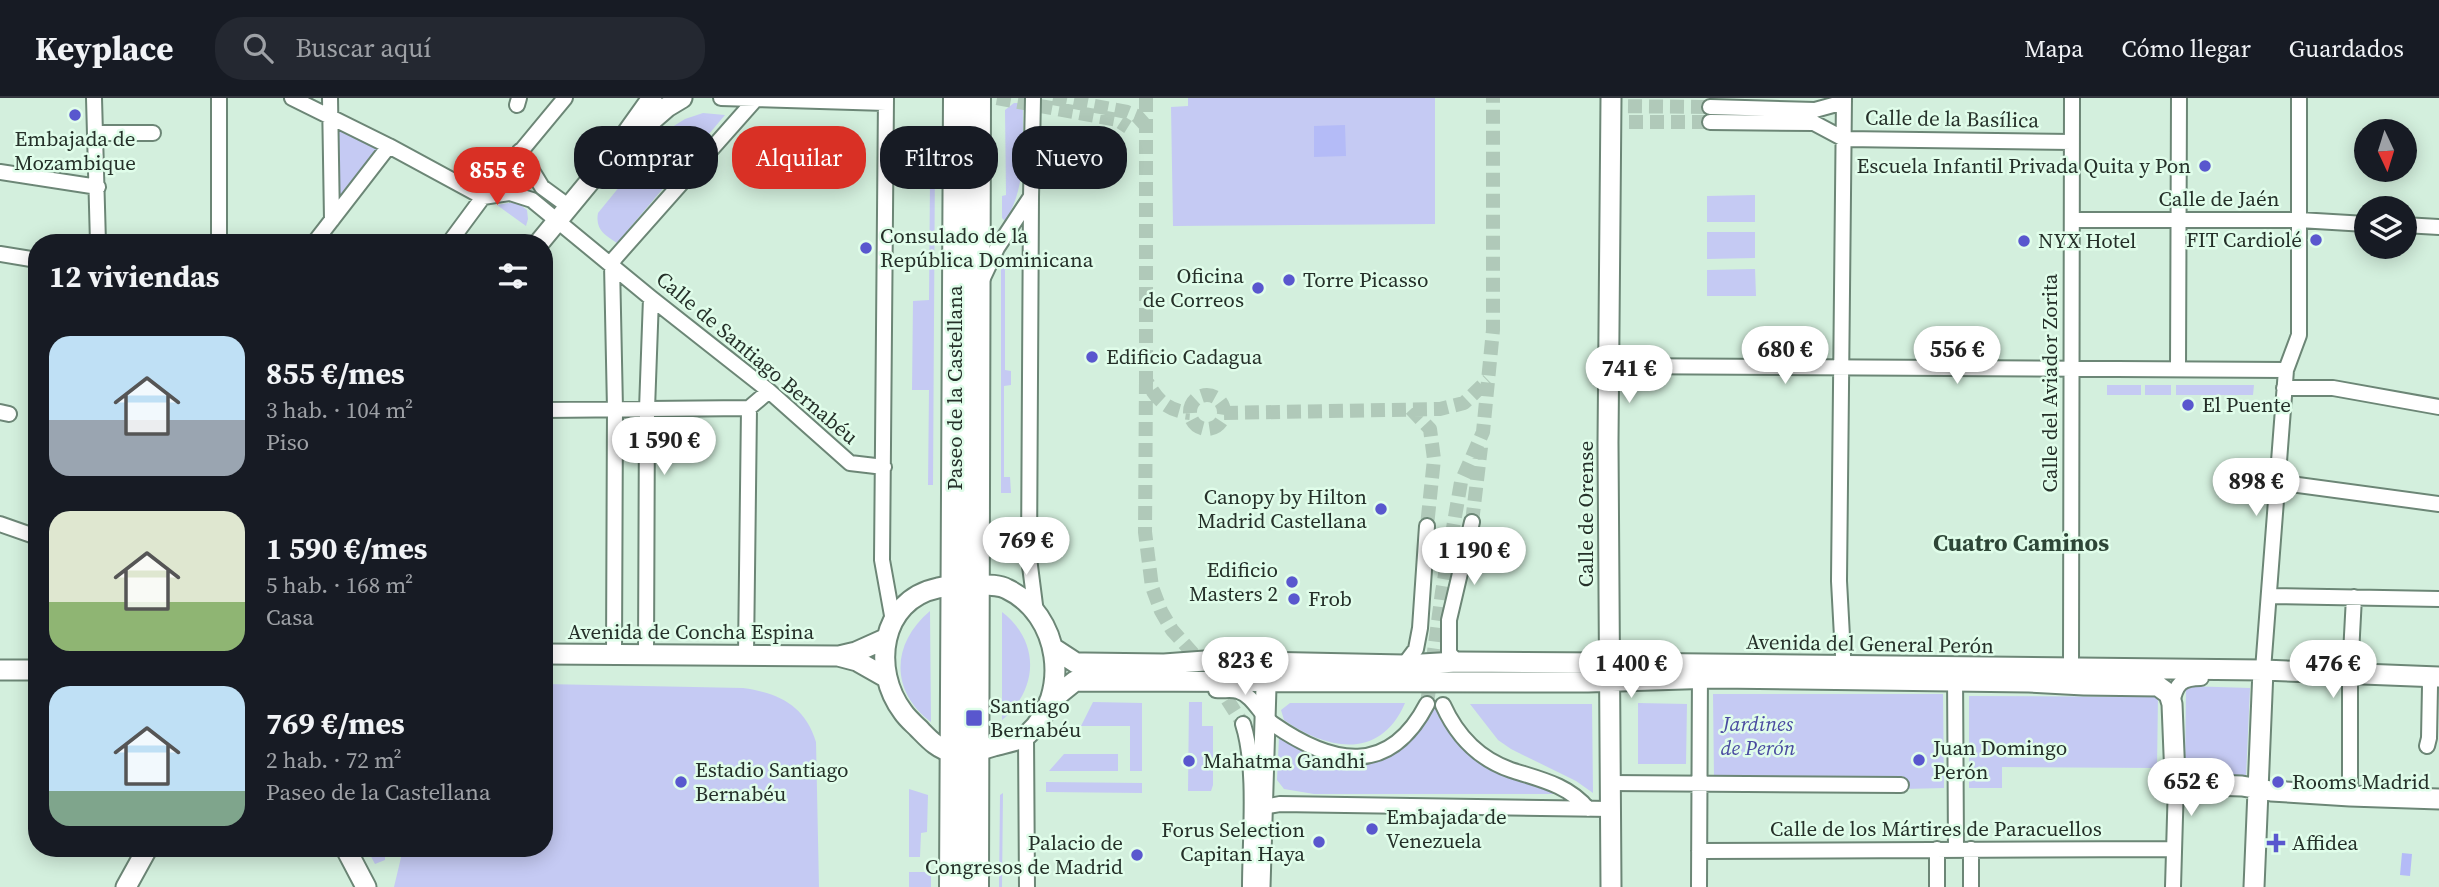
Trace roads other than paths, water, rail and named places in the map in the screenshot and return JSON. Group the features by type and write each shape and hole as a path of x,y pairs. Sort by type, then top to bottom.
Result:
{"highway":[{"name":"Paseo de la Castellana","path":"952,887 964,752 965,586 957,98"},
{"name":"Paseo de la Castellana","path":"965,586 978,287 978,98"},
{"name":"Paseo de la Castellana","path":"964,752 976,887"}],"main road":[{"path":"632,126 652,98"},
{"path":"645,126 682,98"},
{"name":"Calle de Orense","path":"1611,98 1611,887"},
{"path":"546,234 583,189"},
{"path":"937,588 1005,588 1022,598 1036,613 1053,648 1054,683 1049,702 1026,736 964,752 937,746 902,711 887,678 885,639 903,607 918,596 937,588"},
{"name":"Avenida de Concha Espina","path":"553,654 838,656 856,652 885,639"},
{"name":"Avenida del General Perón","path":"1053,648 1076,663 1164,664 1205,661 1404,665 1457,662 1609,672"},
{"name":"Avenida de Concha Espina","path":"838,656 857,661 887,678"},
{"path":"1260,887 1267,680 1278,669 1329,663"},
{"name":"Avenida del General Perón","path":"1049,702 1075,681 1174,682 1609,672 1955,674 2071,668 2263,670 2433,677"},
{"path":"0,670 28,670"},
{"path":"2254,887 2263,670"},
{"name":"Avenida del General Perón","path":"1955,674 2029,682 2158,686 2169,694 2172,704"},
{"path":"2172,704 2176,782 2271,791 2439,799"},
{"path":"126,887 143,857"},
{"path":"350,857 366,887"}],"street":[{"path":"94,98 99,234"},
{"path":"219,98 219,234"},
{"path":"292,98 389,146 482,197 510,193 563,213"},
{"path":"330,98 332,220"},
{"path":"455,234 482,197 565,98"},
{"path":"721,98 886,101 882,560 893,621"},
{"path":"1033,98 1029,558 1036,613"},
{"name":"Calle del Aviador Zorita","path":"2071,668 2072,98"},
{"path":"2178,369 2179,98"},
{"path":"2263,670 2284,388 2286,370 2299,335 2299,98"},
{"path":"614,654 615,409 612,264 614,258 755,100"},
{"path":"1843,673 1839,581 1844,100"},
{"name":"Calle de la Basílica","path":"1844,100 1815,110 1710,115 1814,123 1844,139 2072,142"},
{"path":"96,133 153,133"},
{"path":"321,234 389,146"},
{"path":"520,151 542,187 563,213"},
{"path":"0,172 98,187"},
{"name":"Paseo de la Castellana","path":"978,287 997,248 1031,197"},
{"name":"Calle de Santiago Bernabéu","path":"563,213 612,264 650,298 769,391 850,463 884,467"},
{"name":"Calle de Jaén","path":"2072,220 2354,222"},
{"path":"2417,226 2439,227"},
{"path":"0,254 28,259"},
{"path":"646,655 650,298"},
{"path":"1609,366 2286,370"},
{"path":"2284,388 2333,388 2439,407"},
{"path":"553,410 748,408 769,391"},
{"path":"746,656 748,408"},
{"path":"2276,482 2439,504"},
{"path":"1457,662 1449,653 1449,620 1472,522"},
{"path":"0,524 28,534"},
{"path":"1404,665 1416,649 1420,628 1427,526"},
{"path":"2269,596 2439,599"},
{"path":"2350,796 2350,673 2354,597"},
{"path":"2029,682 2062,678 2071,668"},
{"name":"Avenida del General Perón","path":"2172,704 2175,688 2184,679 2208,677 2230,671"},
{"path":"1699,887 1700,672"},
{"path":"1955,674 1956,849"},
{"path":"2427,746 2430,686 2433,677"},
{"name":"Avenida del General Perón","path":"1174,682 1238,691 1249,697 1265,717 1315,748 1351,757 1375,753 1395,744 1414,727 1427,704"},
{"path":"1443,705 1457,731 1485,757 1511,770 1555,785 1577,798 1588,809"},
{"path":"1243,724 1251,771 1250,887"},
{"path":"1026,736 1027,887"},
{"path":"2173,887 2176,782"},
{"path":"1610,783 1901,785"},
{"path":"1263,807 1280,804 1611,809"},
{"path":"1937,849 1937,887"},
{"path":"1971,849 1971,887"},
{"name":"Calle de los Mártires de Paracuellos","path":"1699,851 2173,849"}],"tunnel":[{"path":"997,98 1117,120 1128,127"},
{"path":"1053,98 1127,112 1137,116 1146,126"},
{"path":"1146,98 1146,380 1163,403 1175,410 1190,413"},
{"path":"1427,704 1442,592 1461,482 1483,432 1493,330 1493,98"},
{"path":"1607,106 1710,107"},
{"path":"1608,122 1710,122"},
{"path":"1146,380 1145,532 1152,587 1172,630 1204,666"},
{"path":"1224,413 1440,409 1464,403 1488,380"},
{"path":"1207,395 1219,400 1224,412 1219,424 1207,429 1195,424 1190,412 1195,400 1207,395"},
{"path":"1411,409 1430,429 1434,459 1427,526"},
{"path":"1472,522 1481,447"},
{"path":"1216,682 1243,724"}],"place":[{"name":"Embajada de Mozambique","path":"75,115"},
{"name":"Escuela Infantil Privada Quita y Pon","path":"2205,166"},
{"name":"FIT Cardiolé","path":"2316,240"},
{"name":"NYX Hotel","path":"2024,241"},
{"name":"Consulado de la República Dominicana","path":"866,248"},
{"name":"Torre Picasso","path":"1289,280"},
{"name":"Oficina de Correos","path":"1258,288"},
{"name":"Edificio Cadagua","path":"1092,357"},
{"name":"El Puente","path":"2188,405"},
{"name":"Canopy by Hilton Madrid Castellana","path":"1381,509"},
{"name":"Edificio Masters 2","path":"1292,582"},
{"name":"Frob","path":"1294,599"},
{"name":"Santiago Bernabéu","path":"974,718"},
{"name":"Juan Domingo Perón","path":"1919,760"},
{"name":"Mahatma Gandhi","path":"1189,761"},
{"name":"Estadio Santiago Bernabéu","path":"681,782"},
{"name":"Rooms Madrid","path":"2278,782"},
{"name":"Embajada de Venezuela","path":"1372,829"},
{"name":"Forus Selection Capitan Haya","path":"1319,842"},
{"name":"Affidea","path":"2276,843"},
{"name":"Palacio de Congresos de Madrid","path":"1137,855"}],"district":[{"name":"Cuatro Caminos","path":"2021,543"}],"park label":[{"name":"Jardines de Perón","path":"1758,736"}]}
